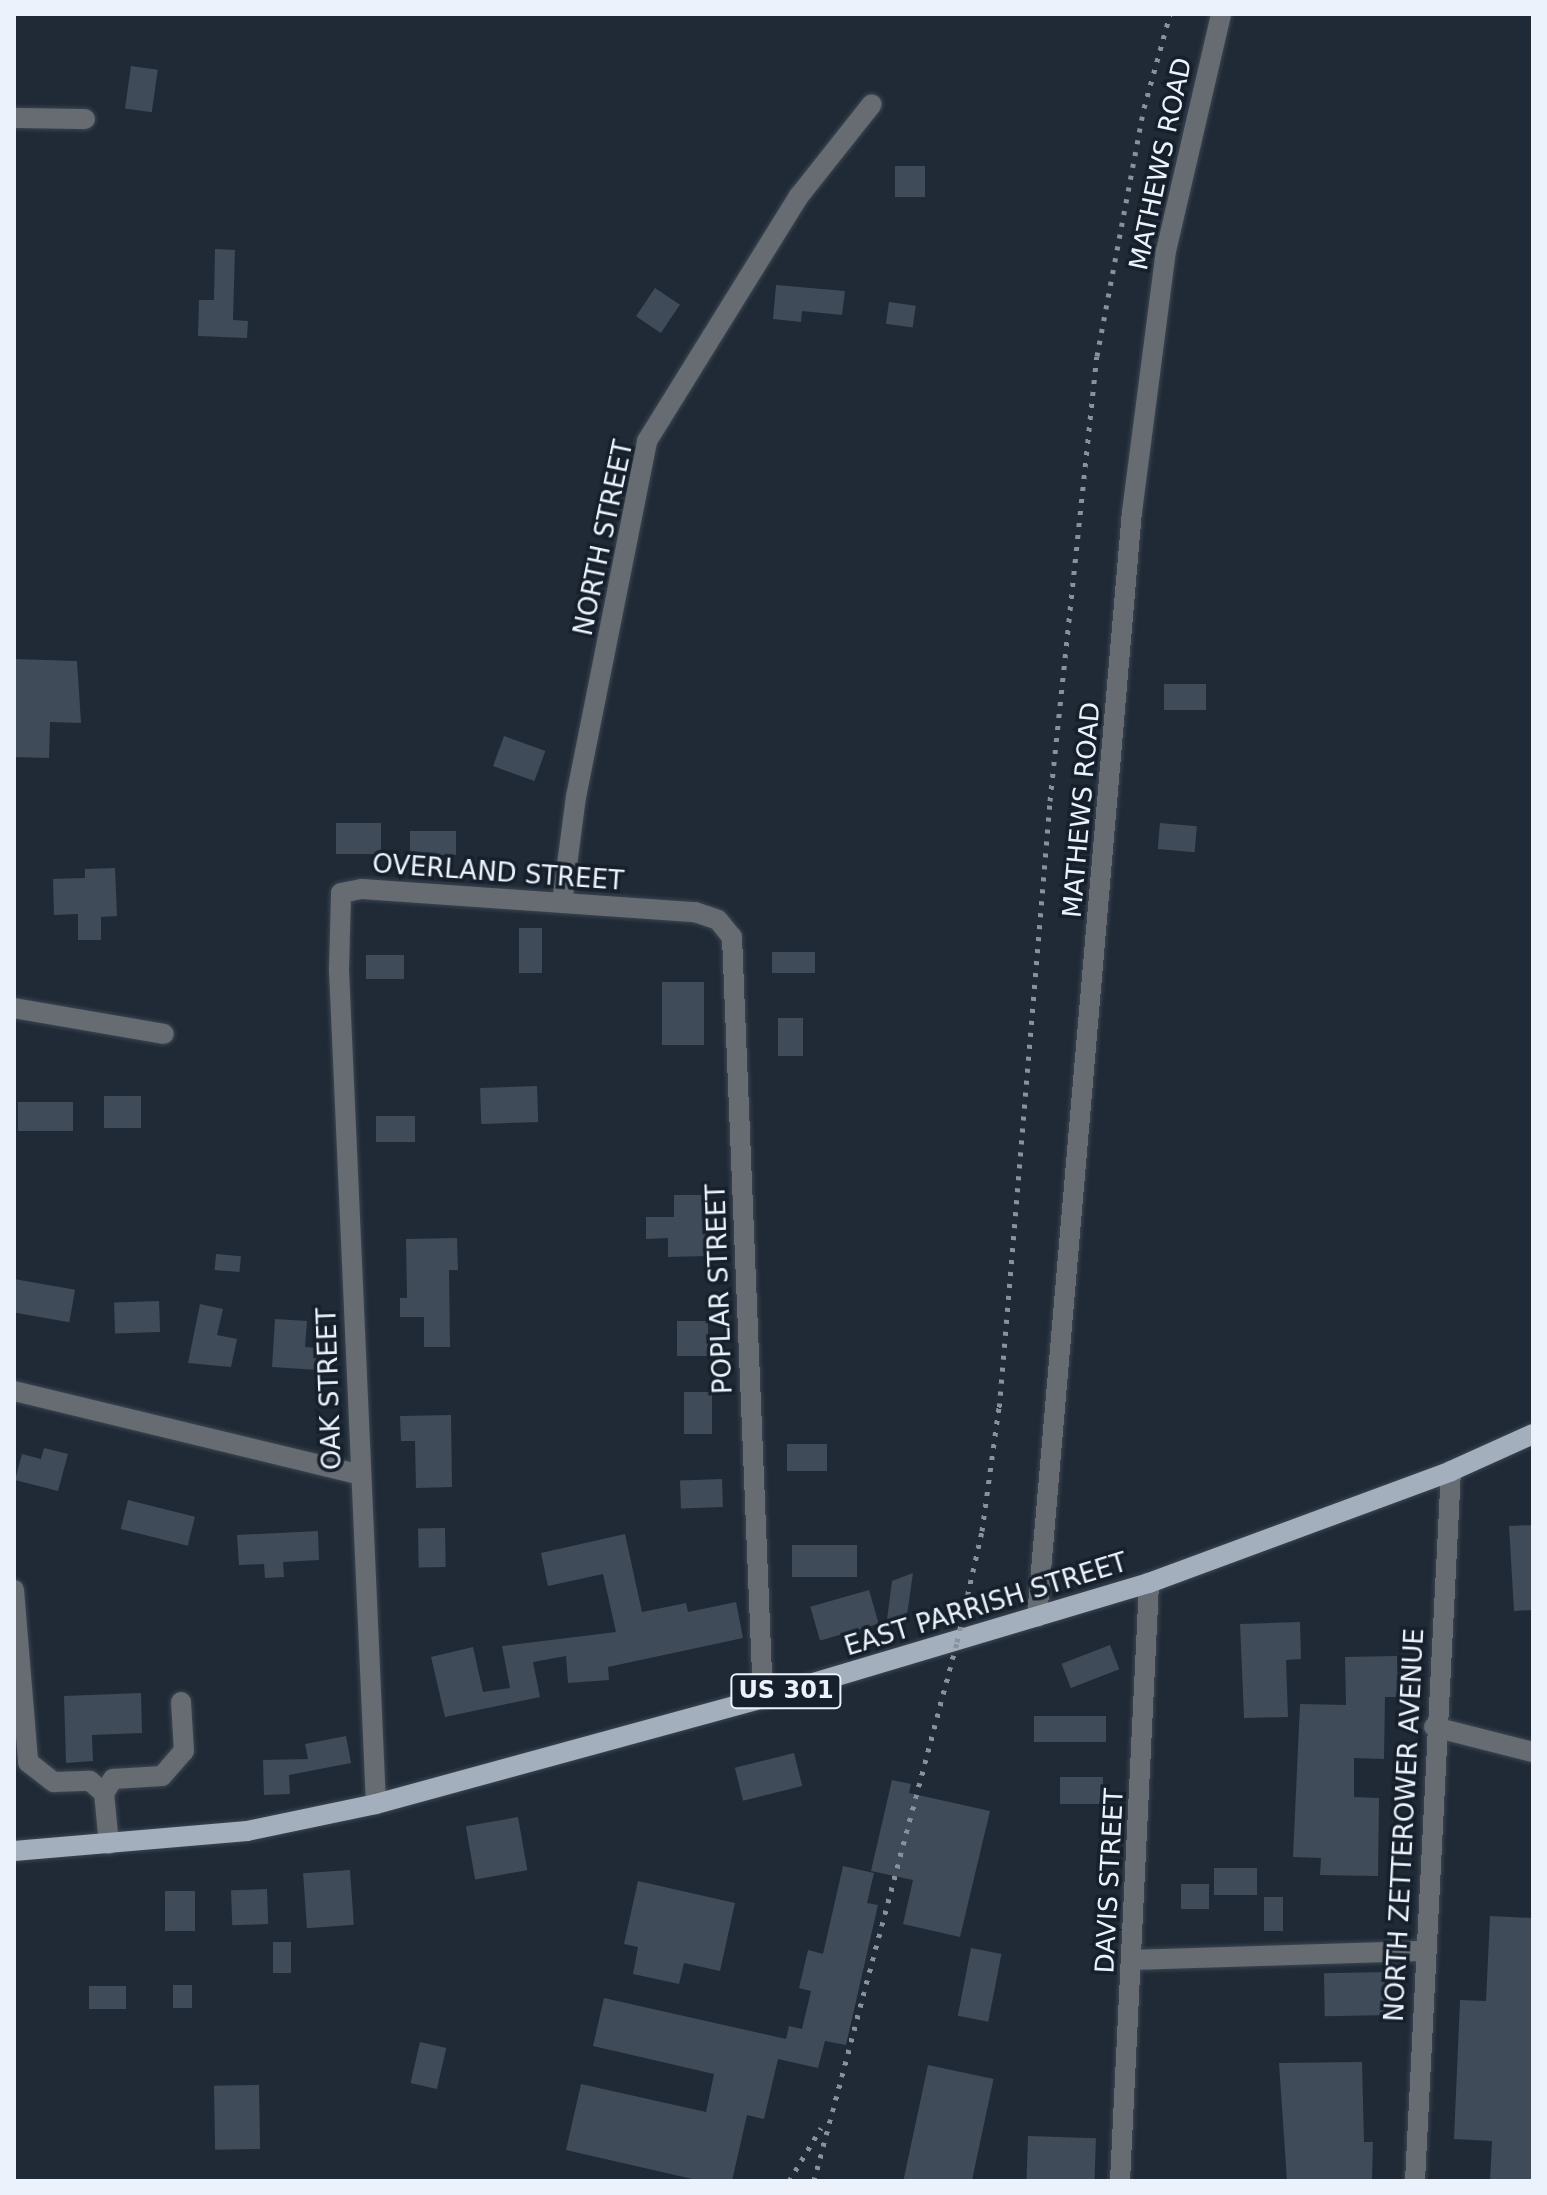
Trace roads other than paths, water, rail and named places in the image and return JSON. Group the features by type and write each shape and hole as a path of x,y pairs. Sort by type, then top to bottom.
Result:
{"main road":[{"name":"EAST PARRISH STREET","path":"14,1851 247,1831 376,1804 763,1698 1149,1583 1451,1471 1533,1434"}],"street":[{"name":"MATHEWS ROAD","path":"1037,1617 1134,497 1166,251 1221,14"},
{"name":"NORTH STREET","path":"562,903 576,797 647,441 799,196 872,104"},
{"path":"14,118 85,119"},
{"name":"OVERLAND STREET","path":"339,971 341,893 362,889 682,911"},
{"name":"POPLAR STREET","path":"682,911 718,920 732,937 763,1698"},
{"name":"OAK STREET","path":"339,971 376,1804"},
{"path":"14,1008 164,1034"},
{"path":"14,1391 360,1475"},
{"name":"NORTH ZETTEROWER AVENUE","path":"1415,2181 1434,1727 1451,1471"},
{"name":"DAVIS STREET","path":"1120,2181 1149,1583"},
{"path":"14,1590 28,1762 54,1782 90,1781 104,1793"},
{"path":"109,1844 104,1793 113,1779 162,1776 184,1751 181,1702"},
{"path":"1434,1727 1533,1752"},
{"path":"1133,1960 1425,1951"}],"railway":[{"path":"814,2181 957,1642 982,1531 999,1407 1050,801 1097,356 1144,108 1170,14"},
{"path":"789,2181 821,2128"}]}
